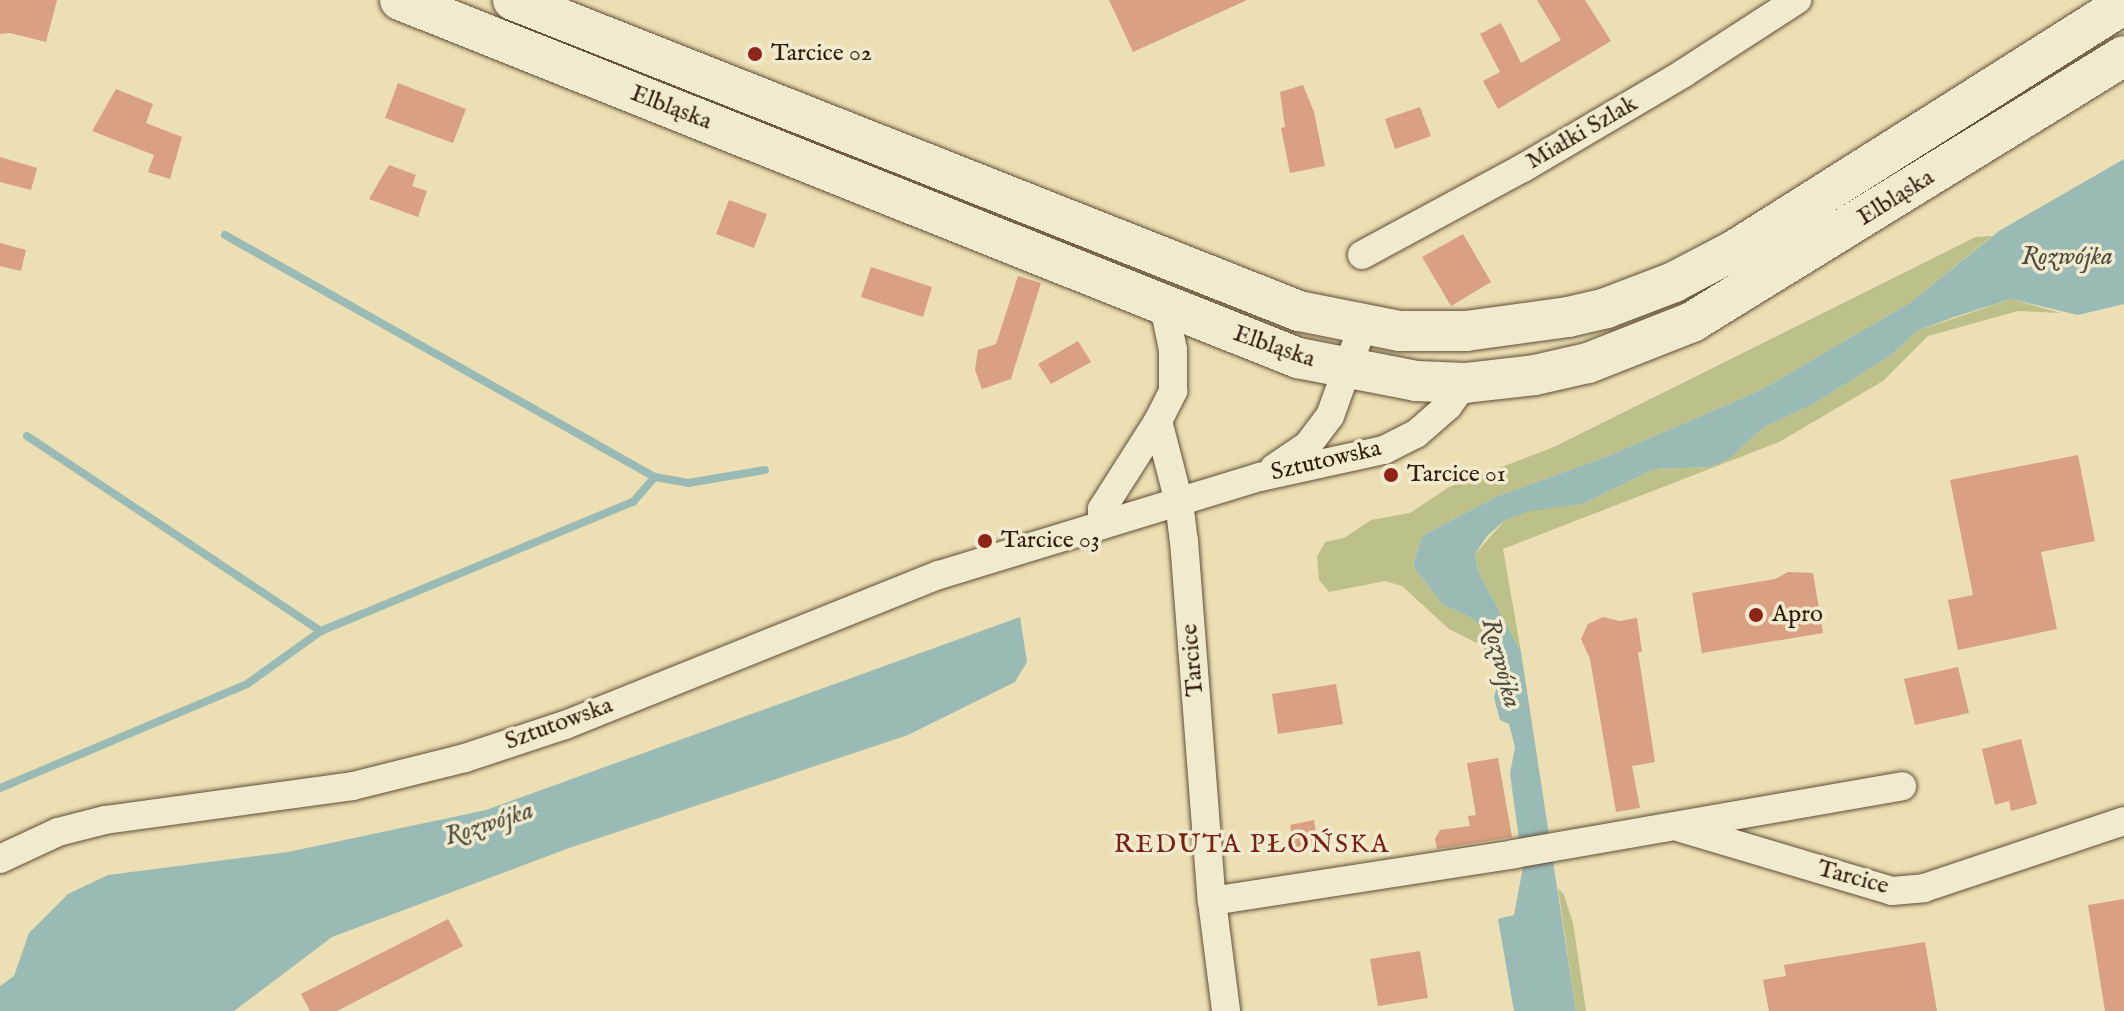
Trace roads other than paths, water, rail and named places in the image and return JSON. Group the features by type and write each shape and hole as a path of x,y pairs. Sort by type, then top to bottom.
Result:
{"main road":[{"name":"Elbląska","path":"400,0 1298,358 1348,370 1465,383 1535,375 1588,363 1692,322 2124,56"},
{"name":"Elbląska","path":"513,0 1240,290 1299,311 1400,331 1466,331 1523,326 1606,308 1674,282 1735,250 2124,4"}],"street":[{"name":"Miałki Szlak","path":"1362,255 1644,97 1797,0"},
{"path":"1102,525 1102,509 1158,421 1173,391 1173,350 1164,306"},
{"name":"Sztutowska","path":"1260,477 1308,445 1330,416 1363,325"},
{"name":"Sztutowska","path":"0,859 58,832 105,820 353,786 465,758 565,725 939,575 1260,477 1384,450 1416,434 1448,406 1465,383"},
{"name":"Tarcice","path":"1158,421 1179,502 1212,901 1226,1011"},
{"name":"Tarcice","path":"1212,901 1514,854 1902,786"},
{"name":"Tarcice","path":"1673,826 1892,891 1924,888 2124,821"}],"water":[{"name":"Rozwójka","path":"2124,159 2124,304 2078,315 2011,299 1954,317 1917,331 1891,355 1812,405 1764,427 1728,460 1710,467 1654,469 1583,504 1529,511 1505,520 1487,536 1475,554 1478,571 1521,652 1576,1011 1514,1011 1498,919 1514,915 1523,867 1510,774 1515,747 1509,724 1500,720 1494,698 1499,677 1491,654 1477,643 1485,629 1470,617 1442,604 1413,566 1422,536 1496,497 1608,456 1761,390 1911,302 1999,231"},
{"path":"1020,617 1027,662 1015,682 908,735 569,848 332,937 234,1011 0,1011 0,986 14,976 29,933 68,894 108,875 288,852 486,810"}],"waterway":[{"path":"225,235 655,477"},
{"path":"27,436 321,631"},
{"path":"0,788 247,684 321,631 633,502 655,477 688,483 765,470"}],"place":[{"name":"Tarcice 02","path":"755,54"},
{"name":"Tarcice 01","path":"1391,475"},
{"name":"Tarcice 03","path":"985,541"},
{"name":"Apro","path":"1756,615"}],"district":[{"name":"REDUTA PŁOŃSKA","path":"1252,845"}]}
